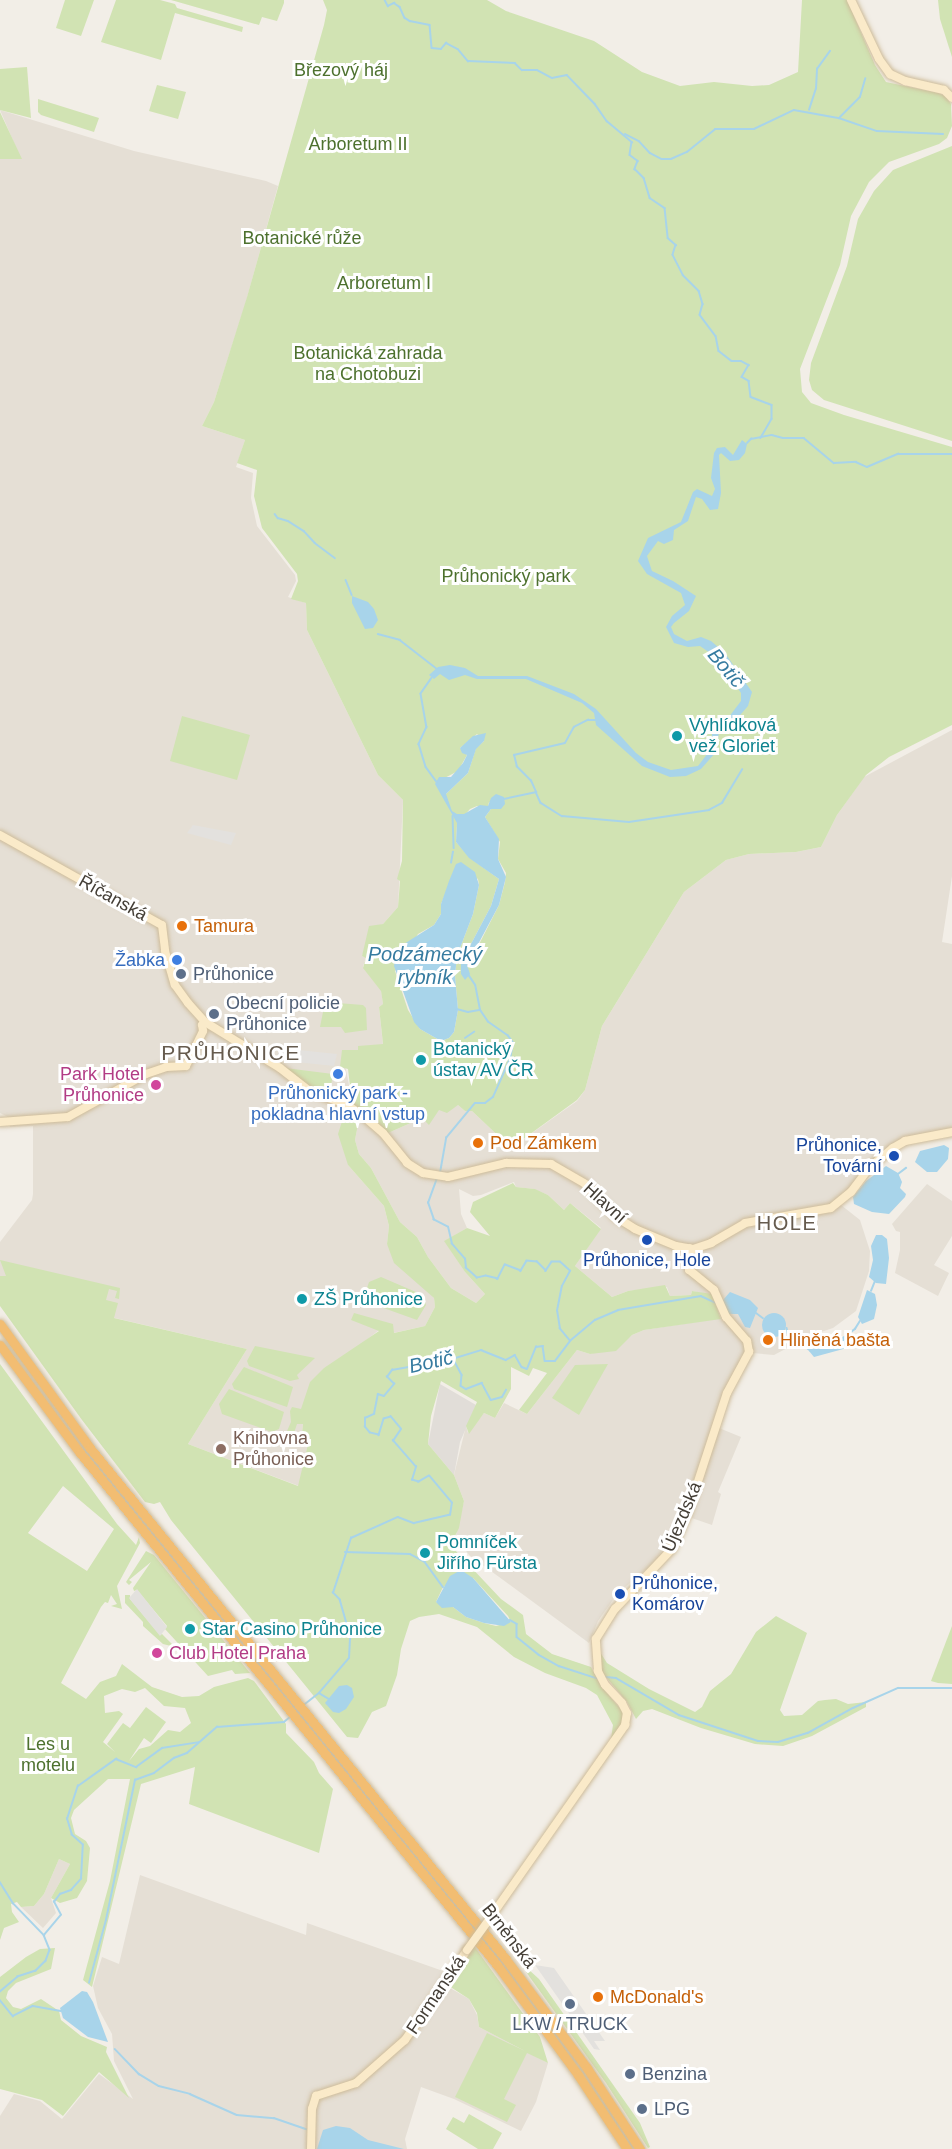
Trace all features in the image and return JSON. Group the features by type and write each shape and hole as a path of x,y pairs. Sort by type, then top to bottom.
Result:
{"highway":[{"name":"Brněnská","path":"0,1324 90,1448 538,2001 587,2068 640,2149"},
{"name":"Brněnská","path":"0,1347 80,1453 530,2007 627,2149"}],"street":[{"path":"851,0 879,59 890,74 905,81 944,90 952,98"},
{"name":"Říčanská","path":"0,835 162,925 165,951 175,985 188,1004 206,1022"},
{"path":"4,1123 68,1117 146,1074 166,1067 186,1066 203,1031 202,1025 206,1022 210,1023 212,1028 209,1032 203,1031"},
{"name":"Hlavní","path":"212,1028 264,1058 311,1092 343,1104 361,1114 383,1133 412,1167 431,1175 444,1177 506,1163 550,1164 585,1184 616,1217 634,1229 689,1248"},
{"path":"689,1248 711,1244 734,1228 760,1221 801,1215 838,1204 869,1168 905,1141 952,1132"},
{"name":"Újezdská","path":"592,1774 618,1739 627,1719 622,1703 605,1685 598,1671 596,1639 604,1622 672,1549 688,1512 725,1398 750,1352 746,1339 725,1316 714,1290 689,1270 689,1248"},
{"name":"Formanská","path":"311,2149 312,2109 316,2096 356,2083 405,2040 592,1774"}],"shaded area":[{"path":"0,110 134,151 266,181 278,186 245,305 214,402 202,426 245,440 236,467 253,473 251,498 257,526 295,575 296,581 288,597 306,603 307,630 378,775 403,800 398,907 383,924 375,927 362,956 366,957 363,967 381,990 383,1004 379,1007 383,1045 358,1047 358,1050 342,1050 351,1095 388,1133 422,1118 433,1117 439,1109 458,1105 465,1111 472,1111 511,1148 577,1101 585,1090 602,1026 684,892 726,860 749,854 796,852 821,847 837,815 864,777 952,730 952,876 942,942 952,944 952,1136 907,1144 895,1150 875,1166 841,1205 860,1220 870,1251 869,1271 856,1311 833,1328 812,1335 774,1355 752,1353 734,1385 719,1428 741,1437 718,1492 721,1494 712,1525 683,1515 662,1556 617,1594 598,1621 589,1643 469,1555 464,1548 453,1548 464,1501 454,1475 466,1426 468,1433 484,1413 495,1418 504,1403 527,1414 577,1350 590,1354 620,1345 632,1335 644,1330 721,1318 712,1295 692,1291 691,1295 670,1296 667,1287 628,1291 612,1297 575,1266 601,1228 570,1203 564,1210 548,1195 534,1189 516,1187 514,1182 481,1195 473,1196 459,1189 461,1214 467,1228 445,1241 465,1272 485,1294 476,1303 451,1288 428,1257 417,1237 400,1222 371,1168 359,1154 355,1140 358,1124 348,1165 384,1206 389,1226 387,1244 434,1298 435,1307 425,1326 393,1333 352,1320 379,1330 359,1346 304,1414 302,1433 308,1444 299,1486 188,1444 247,1349 0,1291 0,1242 32,1200 33,1126 10,1127 8,1117 0,1113 0,159 21,159"},
{"path":"193,825 236,833 231,845 187,833"},
{"path":"279,1048 337,1054 334,1066 277,1060"},
{"path":"927,1184 952,1201 952,1236 934,1265 949,1273 938,1296 895,1273 900,1250 900,1232 896,1231 892,1224"},
{"path":"440,1384 476,1405 460,1442 454,1475 428,1444"},
{"path":"137,1589 167,1627 160,1636 129,1598"},
{"path":"59,1859 70,1864 51,1898 56,1913 43,1928 21,1907 34,1906 44,1894"},
{"path":"140,1875 306,1935 307,1923 443,1971 438,1981 469,1999 477,2015 479,2027 548,2063 536,2102 521,2131 454,2099 421,2087 405,2139 407,2149 0,2149 0,2116 14,2094 40,2101 62,2119 99,2074 133,2099 114,2061 112,2034 98,2008 93,1986 102,1957 119,1964"},
{"name":"LKW / TRUCK","path":"535,1965 554,1968 605,2041 594,2041 600,2050 594,2049"}],"green space":[{"path":"65,0 94,0 81,36 56,28"},
{"path":"116,0 160,0 175,4 177,8 243,27 242,32 175,13 161,60 101,42"},
{"path":"171,0 284,0 284,3 277,21 262,17 259,25"},
{"name":"Průhonický park","path":"323,0 487,0 506,11 594,41 642,72 680,86 714,82 752,86 769,85 798,72 802,0 847,0 875,65 886,82 938,93 945,96 951,104 952,126 947,138 939,144 889,162 869,182 851,216 840,265 800,369 802,392 811,403 952,447 952,725 889,757 866,775 837,815 821,847 796,852 749,854 726,860 684,892 602,1026 585,1090 577,1100 511,1148 472,1111 465,1111 458,1105 447,1113 439,1110 429,1125 422,1118 388,1133 370,1118 310,1089 285,1068 333,1074 330,1091 351,1094 348,1069 340,1067 342,1050 358,1050 358,1046 383,1044 379,1007 383,1004 381,991 363,968 366,958 362,956 369,926 383,924 398,907 400,881 397,879 402,861 403,800 378,775 307,630 306,603 291,599 298,581 297,574 262,528 254,496 257,470 237,463 245,440 202,426 214,402 247,297 327,10","holes":["477,734 484,741 476,748 468,773 446,794 437,782 458,771 467,755 460,748","489,802 496,809 491,809 485,817 500,842 498,859 506,873 505,882 499,905 467,968 461,963 491,906 499,879 470,858 456,842 457,824 470,809 477,806 488,807","457,866 478,879 479,885 473,914 457,956 455,976 458,1010 454,1032 449,1038 441,1041 420,1029 408,1010 395,971 418,934 434,925 441,914 441,904"]},
{"path":"938,0 952,0 952,57 940,19"},
{"path":"27,67 31,118 0,110 0,69"},
{"path":"157,85 186,92 178,119 149,111"},
{"path":"38,99 99,118 94,132 41,115 38,112"},
{"path":"0,112 22,159 0,159"},
{"path":"952,146 952,441 824,400 812,390 809,380 811,363 847,266 858,219 874,191 893,170"},
{"path":"182,716 250,735 237,780 170,761"},
{"path":"325,1002 363,1005 366,1008 367,1030 345,1033 341,1027 320,1027"},
{"path":"345,1112 358,1124 355,1140 359,1154 371,1168 400,1222 417,1237 428,1257 451,1288 476,1303 485,1294 465,1272 444,1241 467,1228 490,1236 470,1212 473,1202 513,1183 516,1187 535,1189 548,1195 564,1210 570,1203 601,1229 575,1266 612,1297 628,1291 665,1285 670,1296 691,1295 692,1291 712,1294 721,1319 644,1330 632,1335 616,1351 590,1354 577,1350 527,1414 519,1410 547,1373 533,1368 529,1376 511,1367 511,1389 495,1418 484,1413 469,1434 466,1426 477,1402 441,1381 431,1416 428,1444 454,1475 464,1501 459,1528 453,1540 453,1548 501,1599 523,1615 526,1634 552,1654 591,1667 601,1686 623,1712 622,1724 611,1739 613,1725 597,1695 514,1657 477,1627 439,1614 410,1621 401,1649 397,1675 386,1706 372,1712 358,1738 347,1737 171,1520 160,1502 154,1504 145,1502 82,1420 0,1306 0,1276 6,1276 0,1260 120,1288 119,1299 115,1298 117,1291 109,1289 106,1300 118,1303 114,1318 247,1349 188,1444 298,1486 308,1444 302,1433 303,1424 297,1424 294,1433 287,1431 291,1422 290,1411 292,1407 301,1409 310,1382 324,1368 379,1331 351,1320 354,1313 393,1324 394,1333 425,1326 435,1307 434,1298 394,1263 387,1244 389,1226 384,1206 348,1165 338,1134","holes":["473,1578 511,1622 496,1626 466,1617 453,1607 436,1602 443,1587"]},
{"path":"381,1277 423,1295 426,1305 417,1320 364,1301 368,1298 366,1291 369,1282"},
{"path":"255,1346 315,1358 297,1375 299,1379 290,1381 249,1366 247,1361"},
{"name":"Les u motelu","path":"0,1364 117,1524 136,1545 139,1537 140,1543 117,1586 122,1609 111,1606 117,1604 111,1595 108,1603 105,1602 101,1607 61,1683 86,1699 100,1682 116,1676 122,1664 152,1687 182,1697 199,1696 214,1687 248,1678 254,1681 286,1724 286,1733 314,1762 319,1773 333,1789 319,1853 189,1804 195,1767 141,1784 92,1987 83,1980 110,1881 130,1779 108,1779 74,1810 71,1818 75,1834 86,1841 90,1848 87,1881 77,1898 60,1903 51,1898 70,1864 59,1859 44,1894 34,1906 21,1907 17,1902 11,1904 12,1912 19,1922 4,1928 0,1940","holes":["63,1486 114,1529 87,1571 28,1533","145,1688 164,1706 185,1708 191,1723 180,1732 168,1730 150,1746 139,1749 129,1761 144,1738 151,1743 166,1722 146,1707 130,1728 123,1723 107,1744 115,1752 103,1742 123,1714 119,1711 105,1713 104,1696 122,1689 135,1692"]},
{"path":"608,1364 579,1415 552,1398 575,1365"},
{"path":"244,1367 293,1387 287,1407 234,1389 232,1384"},
{"path":"229,1389 284,1412 279,1429 272,1432 222,1414 219,1404"},
{"path":"146,1551 154,1555 250,1673 235,1674 232,1670 208,1676 165,1629 167,1626 133,1588 151,1562 129,1580 132,1582 129,1585 126,1582"},
{"path":"125,1595 130,1595 130,1599 160,1635 162,1634 175,1647 163,1644 143,1626 143,1622 125,1603"},
{"path":"776,1616 807,1633 780,1710 784,1716 802,1715 818,1701 825,1700 836,1699 848,1704 866,1702 866,1707 812,1736 783,1746 755,1744 701,1728 652,1709 643,1711 636,1719 627,1702 601,1671 600,1652 607,1663 649,1689 695,1712 702,1707 710,1691 731,1674 756,1632"},
{"path":"952,1626 952,1684 931,1681"},
{"path":"474,1946 540,2037 548,2063 527,2053 504,2099 516,2105 507,2122 455,2097 487,2033 525,2051 479,2027 477,2013 469,1999 446,1984"},
{"path":"55,1948 51,1969 16,1983 8,1991 6,1998 13,2007 21,2009 41,1999 59,2011 61,2020 81,2036 107,2047 106,2052 129,2098 99,2072 63,2116 42,2100 0,2089 0,1977 40,1949"},
{"path":"516,1958 539,1979 640,2123 650,2147 648,2148 606,2083"},
{"path":"469,2114 502,2133 493,2149 478,2149 446,2129 453,2117 464,2123"}],"water":[{"path":"742,440 747,444 745,453 739,460 730,461 721,453 719,455 721,493 718,509 710,510 702,499 696,497 688,521 674,530 673,540 664,544 658,541 647,556 652,571 696,596 689,611 671,627 674,634 687,641 701,637 711,641 725,653 752,692 748,706 728,729 719,732 716,752 701,769 686,776 670,777 642,766 596,725 594,713 582,703 526,679 477,679 465,675 449,680 440,674 434,679 429,675 438,667 450,665 465,668 478,676 527,676 574,694 596,709 636,753 648,762 671,770 698,766 711,749 712,733 709,727 722,726 741,701 741,693 720,662 710,653 700,646 688,647 674,643 666,627 672,616 685,605 681,593 647,574 638,561 648,538 681,522 693,492 697,489 712,496 715,489 711,478 714,453 717,448 725,447 733,455"},
{"path":"352,596 368,602 374,609 378,620 373,628 365,629 352,603"},
{"path":"486,733 484,741 476,749 468,773 446,794 452,811 457,814 464,814 480,805 488,806 491,798 496,794 504,797 505,804 501,809 491,809 485,817 499,839 498,859 506,877 499,905 467,965 470,974 465,980 461,974 461,963 491,906 499,879 469,858 456,842 457,823 435,784 439,777 451,777 463,763 467,755 462,753 460,748 473,736"},
{"name":"Podzámecký rybník","path":"461,862 475,872 479,885 473,914 457,956 455,976 458,1010 454,1032 449,1038 441,1041 420,1029 414,1022 394,966 396,955 404,944 434,925 441,914 441,904 456,864"},
{"path":"944,1145 949,1148 948,1159 937,1172 927,1172 915,1162 920,1151"},
{"path":"886,1166 898,1173 902,1182 900,1188 906,1194 905,1197 889,1214 872,1212 854,1204 853,1197 866,1181"},
{"path":"876,1235 882,1235 887,1239 889,1258 886,1284 876,1283 869,1277 873,1260 871,1246"},
{"path":"867,1290 875,1294 877,1305 874,1319 862,1324 858,1317"},
{"path":"730,1292 750,1300 758,1308 750,1328 745,1327 738,1314 728,1314 723,1300"},
{"path":"774,1313 782,1317 786,1325 782,1333 774,1337 766,1333 762,1325 766,1317"},
{"path":"821,1335 844,1338 848,1341 847,1348 814,1357 809,1351 812,1341"},
{"path":"461,1570 473,1578 511,1622 504,1626 484,1623 466,1617 453,1607 442,1608 436,1602 450,1576"},
{"path":"347,1685 352,1688 354,1697 346,1709 339,1713 333,1712 325,1703 339,1686"},
{"path":"82,1991 87,1992 93,2002 108,2042 88,2037 63,2018 60,2008"},
{"path":"336,2126 350,2128 368,2140 404,2149 317,2149 323,2130"}],"waterway":[{"path":"385,0 388,6 394,3 400,7 405,18 410,21 430,25 432,48 441,49 446,43 458,49 468,61 515,63 522,70 537,70 552,78 567,75 595,104 607,121 632,142 630,155 638,161 635,169 644,178 650,198 665,208 668,238 676,245 673,255 683,275 699,291 703,304 700,315 716,336 719,351 732,361 741,361 749,365 742,377 749,381 751,397 772,405 772,419 761,438"},
{"path":"809,110 816,89 817,69 830,51"},
{"path":"840,117 860,97 865,79"},
{"path":"625,134 639,141 650,153 662,159 671,159 687,152 715,129 754,129 794,110 839,118 877,131 943,134"},
{"name":"Botič","path":"747,443 751,439 772,435 783,438 804,438 834,463 856,462 867,467 898,454 952,454"},
{"path":"275,514 278,518 304,531 315,543 335,558"},
{"path":"346,580 352,595"},
{"path":"378,634 400,640 436,668"},
{"name":"Botič","path":"432,678 421,694 427,727 419,744 426,767 437,782"},
{"name":"Botič","path":"504,799 536,792 531,781 517,767 514,755 565,743 574,727 588,720 596,720"},
{"name":"Botič","path":"735,720 740,729"},
{"name":"Botič","path":"536,792 541,803 562,816 629,822 709,810 722,803 742,770"},
{"name":"Botič","path":"453,816 454,848"},
{"name":"Botič","path":"451,863 453,852"},
{"name":"Botič","path":"440,1173 446,1138 475,1103 485,1103 493,1097 510,1059 513,1043 508,1036 488,1022 480,1010 475,985 469,976"},
{"name":"Botič","path":"457,1009 468,1012 479,1010"},
{"path":"465,1038 474,1032"},
{"path":"898,1174 906,1168"},
{"name":"Botič","path":"305,1704 319,1693 349,1658 350,1636 340,1600 333,1593 351,1538 398,1517 414,1523 450,1515 452,1503 429,1476 419,1482 412,1480 416,1467 393,1441 401,1429 391,1417 384,1419 379,1435 370,1433 365,1427 365,1418 374,1414 378,1394 384,1396 394,1384 387,1377 392,1370 449,1360 481,1350 506,1360 515,1355 522,1367 527,1369 536,1347 543,1346 545,1361 555,1361 570,1341 560,1329 557,1311 562,1286 570,1271 560,1262 552,1262 546,1271 537,1262 527,1261 521,1271 505,1265 498,1279 486,1276 477,1278 466,1268 465,1259 452,1244 448,1227 434,1220 428,1203 437,1178"},
{"path":"871,1291 875,1281"},
{"path":"571,1340 595,1320 618,1310 701,1296 718,1304"},
{"path":"755,1312 763,1318"},
{"path":"843,1338 855,1329 860,1321"},
{"path":"787,1328 788,1333 810,1350"},
{"path":"454,1360 462,1375 461,1386 466,1389 482,1383 491,1400 502,1397 506,1390"},
{"path":"345,1552 410,1554 425,1562 443,1587"},
{"path":"510,1620 517,1624 517,1637 539,1655 559,1666 599,1679"},
{"path":"606,1677 616,1678 679,1715 758,1741 778,1742 808,1733 853,1708 898,1688 952,1688"},
{"path":"319,1693 329,1699"},
{"path":"89,1983 106,1920 135,1780 154,1773 174,1758 187,1753 217,1727 284,1722 290,1717"},
{"name":"Botič","path":"44,1935 61,1915 54,1902 60,1894 71,1890 81,1879 83,1845 72,1835 67,1819 78,1786 116,1759 136,1767 162,1748 199,1742"},
{"name":"Botič","path":"0,1882 13,1903 44,1935 50,1950 46,1961 36,1971 18,1977 0,1992"},
{"path":"0,2000 13,2016 33,2006 61,2011"},
{"path":"115,2049 139,2074 159,2086 190,2094 237,2115 274,2118 306,2129"}],"place":[{"name":"Vyhlídková vež Gloriet","path":"677,736"},
{"name":"Tamura","path":"182,926"},
{"name":"Žabka","path":"177,960"},
{"name":"Průhonice","path":"181,974"},
{"name":"Obecní policie Průhonice","path":"214,1014"},
{"name":"Botanický ústav AV ČR","path":"421,1060"},
{"name":"Průhonický park - pokladna hlavní vstup","path":"338,1074"},
{"name":"Park Hotel Průhonice","path":"156,1085"},
{"name":"Pod Zámkem","path":"478,1143"},
{"name":"Průhonice, Tovární","path":"894,1156"},
{"name":"Průhonice, Hole","path":"647,1240"},
{"name":"ZŠ Průhonice","path":"302,1299"},
{"name":"Hliněná bašta","path":"768,1340"},
{"name":"Knihovna Průhonice","path":"221,1449"},
{"name":"Pomníček Jiřího Fürsta","path":"425,1553"},
{"name":"Průhonice, Komárov","path":"620,1594"},
{"name":"Star Casino Průhonice","path":"190,1629"},
{"name":"Club Hotel Praha","path":"157,1653"},
{"name":"McDonald's","path":"598,1997"},
{"name":"LKW / TRUCK","path":"570,2004"},
{"name":"Benzina","path":"630,2074"},
{"name":"LPG","path":"642,2109"}],"district":[{"name":"PRŮHONICE","path":"231,1053"},
{"name":"HOLE","path":"787,1223"}],"park label":[{"name":"Březový háj","path":"341,70"},
{"name":"Arboretum II","path":"358,144"},
{"name":"Botanické růže","path":"302,238"},
{"name":"Arboretum I","path":"384,283"},
{"name":"Botanická zahrada na Chotobuzi","path":"368,364"}]}
